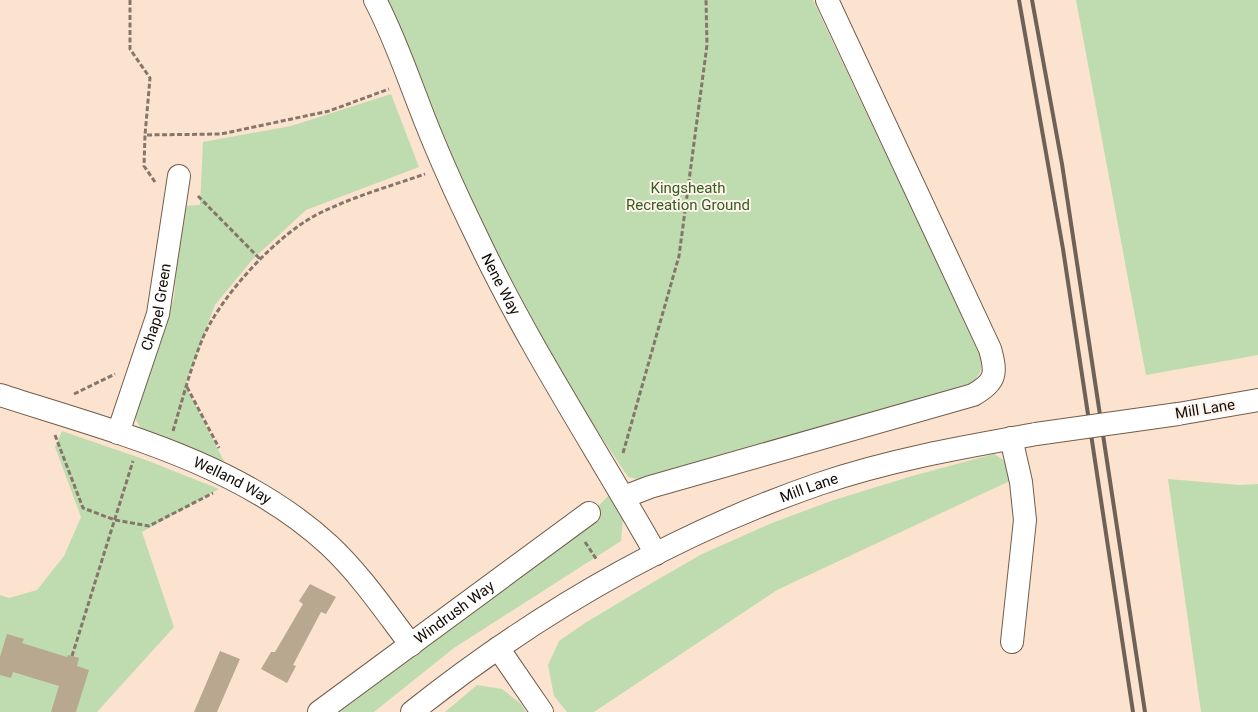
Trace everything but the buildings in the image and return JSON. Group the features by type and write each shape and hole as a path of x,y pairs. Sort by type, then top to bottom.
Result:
{"street":[{"name":"Nene Way","path":"375,0 388,24 445,167 477,237 513,308 656,554"},
{"path":"624,498 650,487 973,395 986,387 993,377 994,362 990,349 827,0"},
{"name":"Chapel Green","path":"118,433 158,314 179,176"},
{"name":"Welland Way","path":"0,395 118,433 214,469 260,495 298,520 328,544 352,568 412,644"},
{"name":"Mill Lane","path":"412,712 498,648 578,596 656,554 762,505 820,484 902,460 1011,438 1178,414 1258,400"},
{"path":"1011,438 1021,482 1025,520 1012,642"},
{"name":"Windrush Way","path":"319,712 589,513"},
{"path":"498,648 542,712"}],"path":[{"path":"130,0 130,49 150,78 144,166 161,192 175,202"},
{"path":"622,456 680,256 707,45 706,0"},
{"path":"145,135 221,134 329,112 410,80"},
{"path":"166,451 202,340 213,318 228,296 260,260 297,226 320,212 445,167"},
{"path":"179,176 260,260"},
{"path":"139,370 125,369 64,399 57,414 54,436 83,508 115,520 149,526 236,481"},
{"path":"187,386 221,453 214,469"},
{"path":"72,656 139,441"}],"green space":[{"name":"Kingsheath Recreation Ground","path":"387,0 813,0 980,349 981,367 973,383 655,475 637,479 628,477 571,391 508,278 451,156 394,12"},
{"path":"1076,0 1258,0 1258,355 1146,375"},
{"path":"391,94 419,167 306,210 252,260 215,305 185,385 224,461 142,431 132,412 174,298 182,206 200,205 203,142 291,126"},
{"path":"62,431 146,460 219,489 142,532 174,627 97,712 0,712 0,595 9,598 37,590 64,556 81,517 55,447"},
{"path":"994,454 1010,464 1014,479 777,590 594,712 567,712 554,696 548,665 559,641 585,623 702,554 772,523 831,501 912,476"},
{"path":"1168,479 1239,485 1258,484 1258,712 1201,712"},
{"path":"611,493 623,519 621,541 454,648 374,712 326,712 584,521"},
{"path":"477,685 502,689 521,704 526,712 445,712"}],"railway":[{"path":"1019,0 1063,249 1133,712"},
{"path":"1032,0 1062,164 1145,712"}]}
